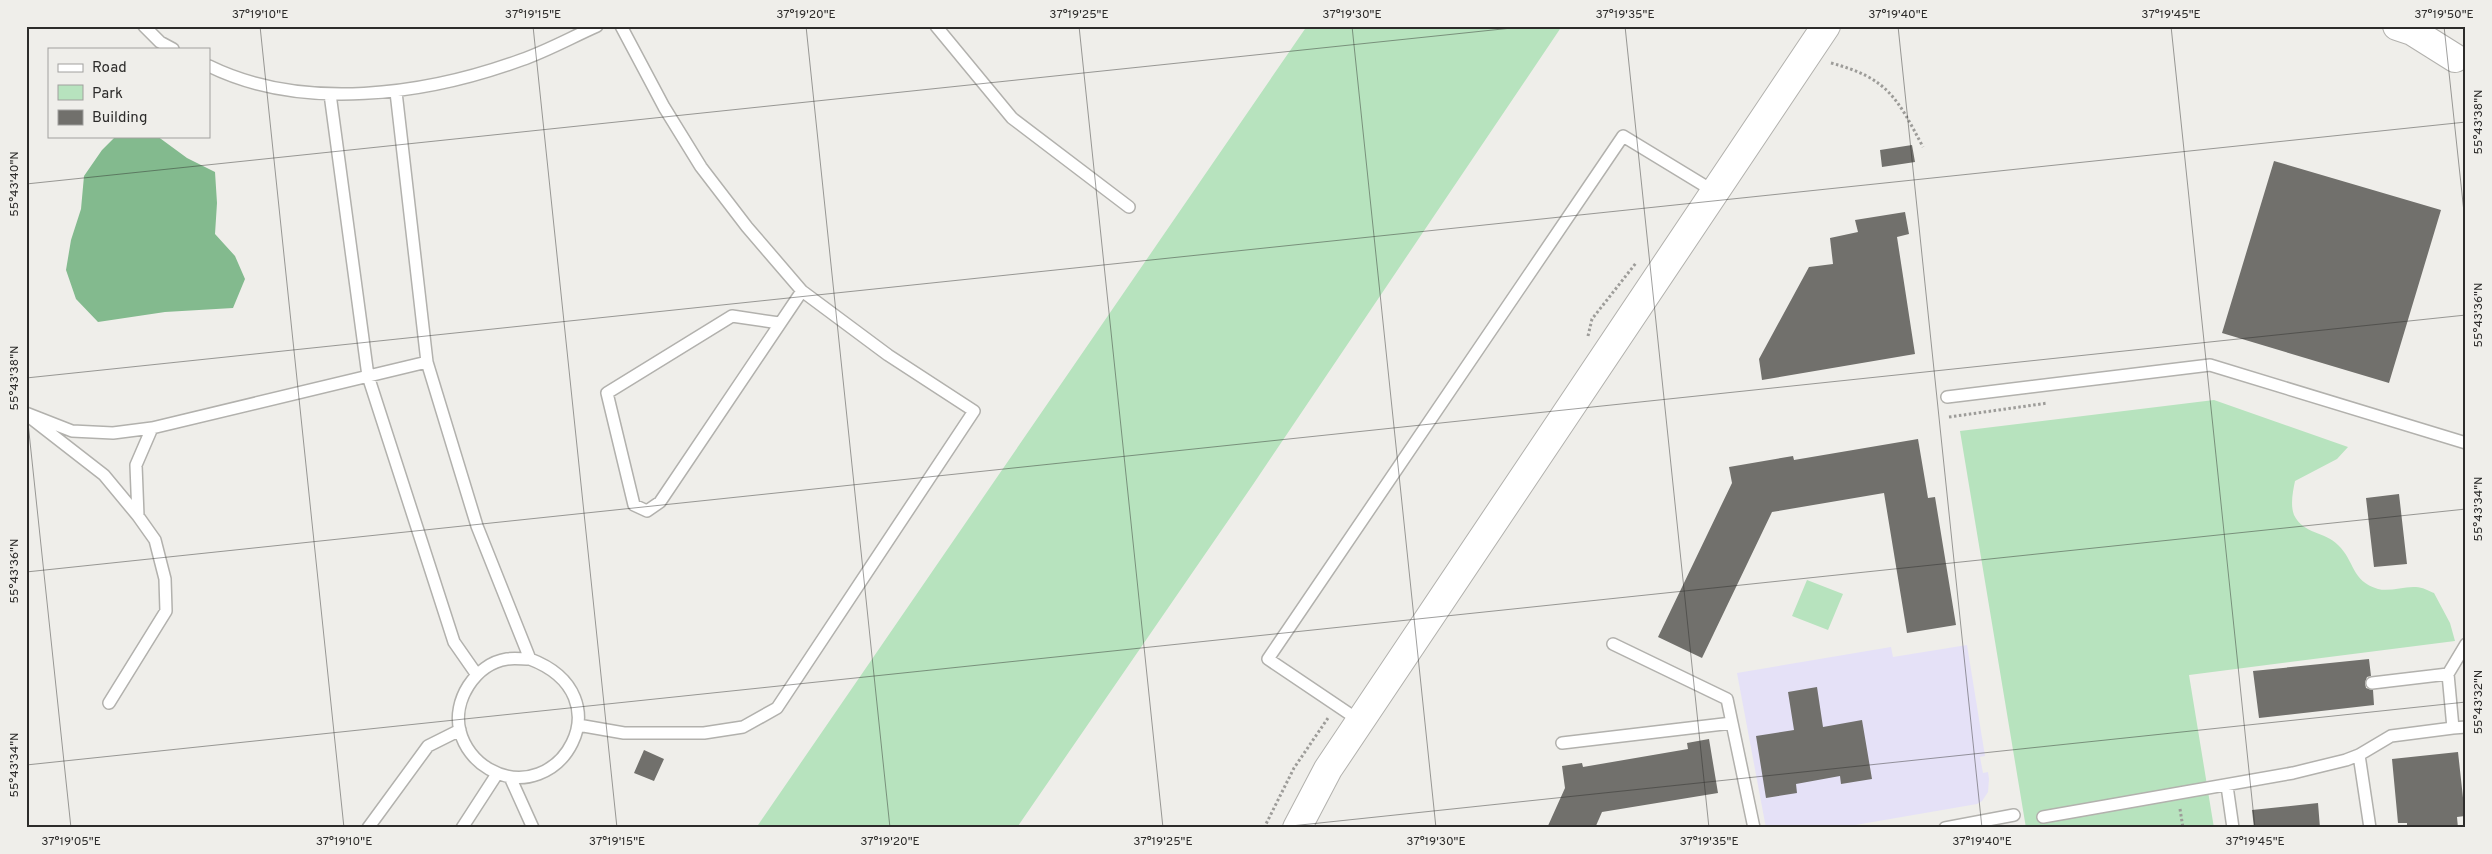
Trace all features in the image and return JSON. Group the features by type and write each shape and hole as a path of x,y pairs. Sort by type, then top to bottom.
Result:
{"street":[{"path":"1297,828 1328,769 1826,26"},
{"path":"2397,26 2412,31 2460,63"},
{"path":"2442,26 2446,46 2460,63"}],"lane":[{"path":"144,26 160,42 171,48"},
{"path":"210,66 257,84 330,94 396,92 521,60 597,26"},
{"path":"578,725 624,733 704,732 743,727 778,708 974,410 888,355 802,291 747,227 701,167 664,107 621,26"},
{"path":"936,26 1012,118 1129,207"},
{"path":"396,92 427,362 477,526 530,659"},
{"path":"330,94 368,376 454,642 477,674"},
{"path":"1360,721 1268,659 1623,136 1715,192"},
{"path":"779,323 732,316 607,393 634,506 647,511 660,502 802,291"},
{"path":"26,414 72,431 113,433 152,428 427,362"},
{"path":"1947,397 2210,365 2466,443"},
{"path":"26,414 104,476 138,516 155,540 165,579 166,611 109,703"},
{"path":"138,516 136,465 152,428"},
{"path":"1613,644 1727,699 1754,828"},
{"path":"2453,728 2448,674 2466,644"},
{"path":"506,659 530,659 549,666 562,677 575,700 578,725 572,745 558,763 546,771 528,777 510,777 497,774 482,765 466,748 460,730 459,711 465,691 477,674 489,666 506,659"},
{"path":"2372,683 2448,674"},
{"path":"1562,743 1732,723"},
{"path":"2043,816 2227,786 2324,766 2360,755 2391,736 2466,727"},
{"path":"368,828 428,746 460,730"},
{"path":"2360,755 2370,828"},
{"path":"462,828 497,774"},
{"path":"510,777 533,828"},
{"path":"2227,786 2233,828"},
{"path":"1945,828 2014,815"}],"path":[{"path":"1831,63 1858,70 1885,87 1900,104 1923,147"},
{"path":"1949,417 2051,402"}],"shaded area":[{"path":"1967,645 1985,756 1980,757 1983,773 1988,772 1989,779 1988,792 1982,801 1977,804 1838,828 1766,828 1737,673 1891,647 1893,657"}],"green space":[{"path":"1307,26 1562,26 1252,486 1018,826 1020,828 756,828"},
{"path":"114,138 160,138 187,158 215,172 217,203 215,234 235,256 245,279 233,308 165,312 98,322 76,299 66,270 71,240 81,209 84,176 102,150"},
{"path":"2214,400 2348,447 2337,459 2295,481 2292,502 2294,515 2303,526 2338,545 2358,576 2369,585 2383,590 2418,587 2434,593 2450,623 2455,641 2189,675 2214,828 2026,828 1960,431"},
{"path":"1807,580 1843,594 1828,630 1792,616"}],"building":[{"path":"1912,145 1915,162 1882,167 1880,150"},
{"path":"2274,161 2441,210 2389,383 2222,333"},
{"path":"1905,212 1909,234 1897,237 1915,354 1762,380 1759,359 1809,267 1833,264 1830,238 1858,232 1855,220"},
{"path":"1918,439 1928,498 1935,497 1956,625 1907,633 1884,493 1772,512 1702,658 1658,637 1732,483 1729,467 1793,456 1794,460"},
{"path":"2399,494 2407,564 2374,567 2366,498"},
{"path":"2369,659 2371,676 2367,677 2365,683 2366,688 2373,690 2374,705 2259,718 2253,671"},
{"path":"1817,687 1823,727 1862,720 1872,779 1841,784 1840,776 1796,784 1797,793 1766,798 1756,736 1794,730 1788,692"},
{"path":"1709,739 1718,793 1602,812 1595,828 1547,828 1565,788 1562,766 1582,763 1583,767 1688,749 1687,743"},
{"path":"644,750 664,759 654,781 634,773"},
{"path":"2458,752 2465,816 2457,817 2458,828 2407,828 2407,823 2398,823 2392,759"},
{"path":"2318,803 2320,828 2254,828 2252,810"}]}
